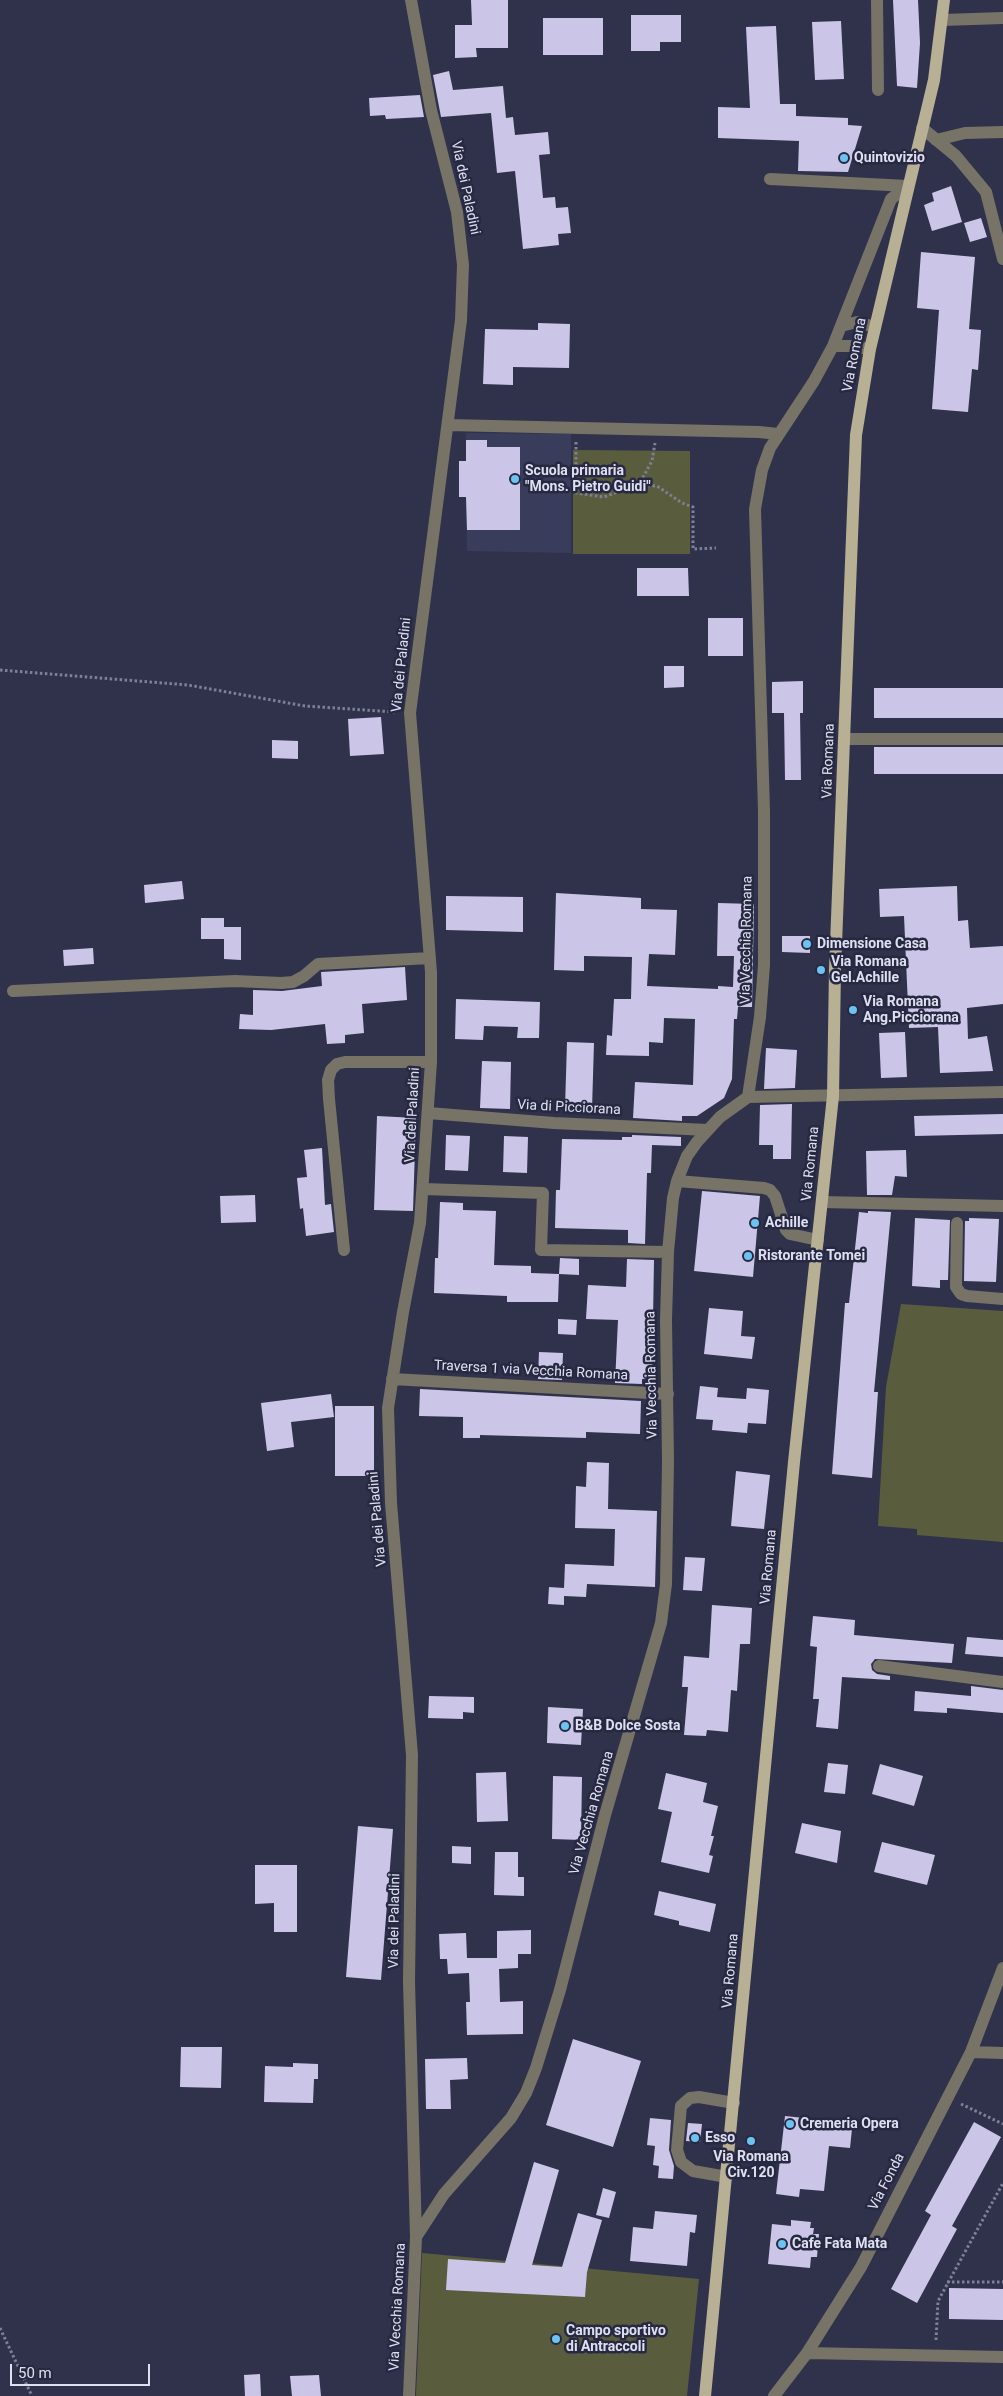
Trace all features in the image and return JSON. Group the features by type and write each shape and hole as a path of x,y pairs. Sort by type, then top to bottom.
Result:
{"main road":[{"name":"Via Romana","path":"705,2396 833,1096 835,969 854,455 870,349 934,80 944,0"}],"street":[{"name":"Via dei Paladini","path":"411,0 425,81 452,185 462,247 461,320 410,713 430,958 430,1062 424,1189 420,1223 392,1379 388,1426 391,1503 412,1755 409,1982 416,2237"},
{"path":"877,0 878,90"},
{"path":"943,20 1003,18"},
{"path":"922,128 956,156 986,192 1003,259"},
{"path":"936,140 965,133 1003,132"},
{"path":"770,179 908,186"},
{"name":"Via Vecchia Romana","path":"409,2396 416,2237 444,2194 511,2118 526,2093 536,2068 560,1990 605,1816 661,1623 666,1584 668,1252 677,1181 688,1156 708,1130 720,1117 748,1097 760,1016 764,965 764,811 755,509 762,470 770,448 778,434 814,381 833,346 891,199 908,186"},
{"path":"841,326 857,322 875,327"},
{"path":"833,346 870,349"},
{"path":"448,425 778,434"},
{"path":"845,739 1003,739"},
{"path":"13,991 235,981 281,983 293,982 304,976 318,964 430,958"},
{"path":"344,1250 329,1099 328,1080 331,1070 337,1064 345,1062 430,1062"},
{"path":"748,1097 1003,1092"},
{"name":"Via di Picciorana","path":"428,1113 554,1123 708,1130"},
{"path":"677,1181 770,1190 775,1196 786,1230 790,1234 818,1240"},
{"path":"424,1189 543,1193 541,1250 668,1252"},
{"path":"822,1202 1003,1206"},
{"path":"957,1223 956,1287 966,1296 1003,1299"},
{"name":"Traversa 1 via Vecchia Romana","path":"392,1379 668,1394"},
{"path":"879,1666 1003,1682"},
{"name":"Via Fonda","path":"774,2396 807,2352 860,2266 971,2052 999,1992 1003,1968"},
{"path":"971,2052 1003,2052"},
{"path":"727,2177 693,2170 680,2162 677,2150 682,2106 690,2098 699,2097 734,2103"},
{"path":"807,2352 1003,2357"}],"path":[{"path":"575,428 576,493 604,496 636,485 657,486 682,503 693,507 693,549 716,548"},
{"path":"636,485 642,479 652,461 655,450 656,430"},
{"path":"0,670 188,686 305,706 410,713"},
{"path":"948,2097 1003,2124"},
{"path":"935,2356 938,2301 1003,2183"},
{"path":"947,2282 1003,2282"},
{"path":"0,2328 32,2396"}],"shaded area":[{"name":"Scuola primaria \"Mons. Pietro Guidi\"","path":"466,433 571,434 571,553 467,551 466,497 459,461 466,461"}],"green space":[{"path":"573,450 690,451 690,554 573,554"},
{"path":"901,1304 1003,1311 1003,1542 917,1535 917,1529 878,1526 886,1387"},
{"name":"Campo sportivo di Antraccoli","path":"422,2253 699,2279 687,2396 416,2396"}],"building":[{"path":"471,0 508,0 508,48 476,48 477,57 455,58 455,25 472,25"},
{"path":"893,0 918,0 920,43 917,88 897,86"},
{"path":"631,15 681,15 681,42 660,42 660,51 631,51"},
{"path":"543,18 603,18 603,55 543,55"},
{"path":"841,21 844,79 815,80 812,22"},
{"path":"776,26 780,104 796,104 796,116 848,118 848,125 862,126 848,172 798,171 799,141 718,138 718,107 750,108 746,27"},
{"path":"449,71 453,90 503,86 506,118 513,117 515,135 548,132 550,154 539,155 543,198 555,197 556,208 568,207 571,233 558,234 559,245 523,249 515,171 497,173 491,113 441,117 433,75"},
{"path":"420,95 424,117 386,119 385,115 370,116 369,98"},
{"path":"951,186 962,222 932,231 924,205 934,201 932,193"},
{"path":"981,218 987,237 970,242 964,223"},
{"path":"921,252 975,257 969,329 981,330 978,370 972,369 968,412 932,409 939,310 917,308"},
{"path":"538,323 570,324 569,368 513,367 513,385 483,384 485,329 538,330"},
{"path":"466,440 487,440 487,447 520,447 520,530 467,530 466,497 459,497 459,461 466,461"},
{"path":"637,568 688,568 689,596 637,596"},
{"path":"708,618 743,618 743,656 708,656"},
{"path":"664,666 684,666 684,687 664,688"},
{"path":"803,681 803,713 800,713 801,780 785,780 784,713 772,713 772,682"},
{"path":"874,688 1003,688 1003,718 874,718"},
{"path":"381,717 384,754 350,756 348,719"},
{"path":"272,740 298,741 298,759 272,758"},
{"path":"874,747 1003,747 1003,774 874,774"},
{"path":"182,881 184,899 145,903 144,885"},
{"path":"957,886 958,921 968,920 970,948 1003,946 1003,1004 967,1008 968,1039 987,1036 993,1071 940,1073 938,1027 909,1028 904,916 880,917 879,889"},
{"path":"556,893 641,898 641,909 677,910 675,955 649,954 647,986 718,989 718,986 733,987 734,956 717,956 718,903 754,904 752,1007 738,1007 737,1019 734,1019 732,1079 724,1098 697,1116 682,1116 682,1121 633,1118 635,1082 693,1085 695,1019 664,1018 663,1043 649,1042 649,1056 606,1055 607,1035 612,1036 614,999 631,999 632,957 584,956 584,971 554,970"},
{"path":"446,896 523,897 523,932 446,930"},
{"path":"201,918 224,918 224,927 241,927 241,960 224,959 224,939 201,939"},
{"path":"782,936 810,936 810,953 782,952"},
{"path":"93,948 94,964 64,966 63,950"},
{"path":"405,967 407,1000 362,1004 364,1033 345,1035 345,1043 327,1044 325,1024 271,1030 239,1029 240,1014 253,1015 253,990 282,991 322,986 321,972"},
{"path":"456,999 540,1002 539,1038 517,1038 518,1027 484,1026 483,1040 455,1039"},
{"path":"905,1032 907,1077 881,1078 879,1033"},
{"path":"567,1042 594,1043 592,1109 565,1108"},
{"path":"766,1048 797,1050 795,1088 764,1089"},
{"path":"482,1061 511,1062 510,1109 480,1108"},
{"path":"792,1104 791,1159 773,1159 773,1145 759,1145 760,1105"},
{"path":"1003,1114 1003,1134 915,1136 914,1116"},
{"path":"377,1116 416,1118 413,1211 374,1210"},
{"path":"446,1135 470,1136 468,1171 445,1170"},
{"path":"632,1135 681,1137 681,1146 652,1145 651,1173 647,1173 645,1244 628,1243 628,1230 555,1228 556,1190 560,1190 562,1139 622,1140 622,1137 632,1137"},
{"path":"504,1136 528,1137 527,1173 503,1172"},
{"path":"322,1148 325,1205 331,1204 334,1232 306,1236 303,1208 300,1209 297,1178 307,1177 304,1150"},
{"path":"906,1150 907,1177 895,1176 892,1195 867,1195 866,1151"},
{"path":"702,1191 760,1196 753,1277 694,1271"},
{"path":"255,1195 256,1222 221,1223 220,1196"},
{"path":"440,1202 463,1203 463,1210 496,1211 494,1265 531,1266 531,1273 559,1274 558,1302 507,1302 507,1296 434,1293 435,1258 438,1258"},
{"path":"868,1211 891,1212 874,1392 878,1392 872,1478 832,1474 845,1303 849,1303 859,1212 868,1213"},
{"path":"915,1218 950,1220 948,1280 940,1280 940,1288 912,1286"},
{"path":"969,1218 999,1219 996,1282 964,1281 965,1221 969,1221"},
{"path":"560,1258 579,1259 579,1275 559,1274"},
{"path":"627,1259 654,1260 652,1379 642,1379 642,1384 615,1383 618,1320 586,1319 588,1285 626,1287"},
{"path":"709,1308 743,1311 741,1336 755,1337 752,1359 704,1354"},
{"path":"558,1319 577,1320 576,1335 558,1334"},
{"path":"539,1352 563,1353 562,1380 538,1379"},
{"path":"700,1386 718,1388 717,1397 746,1399 747,1388 769,1390 766,1424 748,1423 747,1433 712,1430 713,1420 696,1419"},
{"path":"420,1389 641,1401 640,1434 586,1432 586,1438 480,1435 480,1438 463,1438 463,1417 419,1416"},
{"path":"331,1394 334,1417 291,1422 294,1447 267,1451 261,1403"},
{"path":"335,1406 374,1406 374,1476 335,1476"},
{"path":"587,1462 609,1463 608,1509 657,1511 655,1587 587,1584 586,1597 564,1596 564,1605 548,1604 549,1587 564,1588 565,1564 614,1566 615,1529 575,1528 576,1486 586,1487"},
{"path":"736,1471 770,1475 764,1529 731,1526"},
{"path":"685,1557 705,1558 702,1591 683,1590"},
{"path":"712,1605 752,1608 750,1644 740,1644 737,1691 731,1690 728,1732 707,1730 706,1736 684,1735 688,1687 682,1687 684,1656 709,1658"},
{"path":"813,1616 855,1620 854,1635 954,1644 952,1663 875,1659 871,1664 872,1670 877,1674 890,1676 890,1680 842,1677 838,1729 816,1727 819,1699 813,1699 817,1647 810,1646"},
{"path":"967,1637 1003,1640 1003,1657 965,1654"},
{"path":"971,1686 1003,1690 1003,1713 947,1708 947,1713 914,1711 915,1691 971,1696"},
{"path":"429,1696 474,1697 474,1713 463,1712 463,1719 428,1718"},
{"name":"B&B Dolce Sosta","path":"548,1707 583,1709 581,1745 547,1743"},
{"path":"828,1763 848,1765 845,1794 824,1792"},
{"path":"880,1764 923,1776 914,1806 872,1794"},
{"path":"506,1772 508,1821 477,1822 476,1773"},
{"path":"666,1773 707,1783 703,1802 718,1806 711,1836 714,1836 709,1855 713,1856 709,1873 661,1862 672,1812 658,1809"},
{"path":"553,1776 582,1777 581,1840 552,1839"},
{"path":"802,1823 841,1831 837,1863 795,1853"},
{"path":"358,1826 393,1829 381,1980 346,1977"},
{"path":"882,1842 935,1855 927,1885 874,1872"},
{"path":"452,1846 471,1847 471,1864 452,1863"},
{"path":"495,1852 518,1852 518,1877 524,1877 524,1896 494,1895"},
{"path":"255,1865 297,1865 297,1932 274,1932 274,1903 255,1904"},
{"path":"659,1891 716,1904 710,1932 679,1925 679,1921 654,1915"},
{"path":"531,1930 531,1954 518,1954 518,1968 499,1969 500,2002 523,2001 523,2034 467,2035 466,2002 470,2002 469,1973 448,1974 447,1959 440,1959 439,1934 466,1933 467,1958 497,1958 497,1931"},
{"path":"573,2039 641,2061 613,2147 546,2125"},
{"path":"181,2047 222,2047 221,2088 180,2087"},
{"path":"467,2058 468,2079 450,2080 451,2109 426,2109 425,2059"},
{"path":"293,2063 318,2064 318,2079 314,2079 313,2103 264,2102 265,2066 293,2067"},
{"path":"785,2116 833,2121 832,2127 852,2129 850,2148 829,2146 824,2191 800,2189 799,2197 776,2194"},
{"path":"650,2118 671,2120 669,2150 674,2166 673,2179 658,2178 659,2166 653,2165 655,2146 647,2145"},
{"path":"974,2122 1001,2137 952,2226 957,2229 917,2303 891,2289 931,2215 925,2211"},
{"path":"688,2123 702,2124 700,2142 686,2141"},
{"path":"534,2162 559,2170 532,2265 562,2267 578,2213 602,2220 587,2272 585,2297 446,2290 448,2259 505,2263"},
{"path":"603,2188 616,2192 609,2218 596,2215"},
{"path":"655,2211 697,2215 695,2233 690,2232 687,2266 630,2261 633,2227 653,2229"},
{"path":"791,2220 811,2222 810,2228 814,2228 813,2234 819,2234 817,2257 811,2257 810,2268 768,2264 772,2224 791,2226"},
{"path":"949,2288 1003,2289 1003,2320 949,2319"},
{"path":"260,2374 261,2396 245,2396 244,2375"},
{"path":"319,2375 321,2396 292,2396 290,2376"}],"place":[{"name":"Quintovizio","path":"844,158"},
{"name":"Scuola primaria \"Mons. Pietro Guidi\"","path":"515,479"},
{"name":"Dimensione Casa","path":"807,944"},
{"name":"Via Romana Gel.Achille","path":"821,970"},
{"name":"Via Romana Ang.Picciorana","path":"853,1010"},
{"name":"Achille","path":"755,1223"},
{"name":"Ristorante Tomei","path":"748,1256"},
{"name":"B&B Dolce Sosta","path":"565,1726"},
{"name":"Cremeria Opera","path":"790,2124"},
{"name":"Esso","path":"695,2138"},
{"name":"Via Romana Civ.120","path":"751,2141"},
{"name":"Cafe Fata Mata","path":"782,2244"},
{"name":"Campo sportivo di Antraccoli","path":"556,2339"}]}
